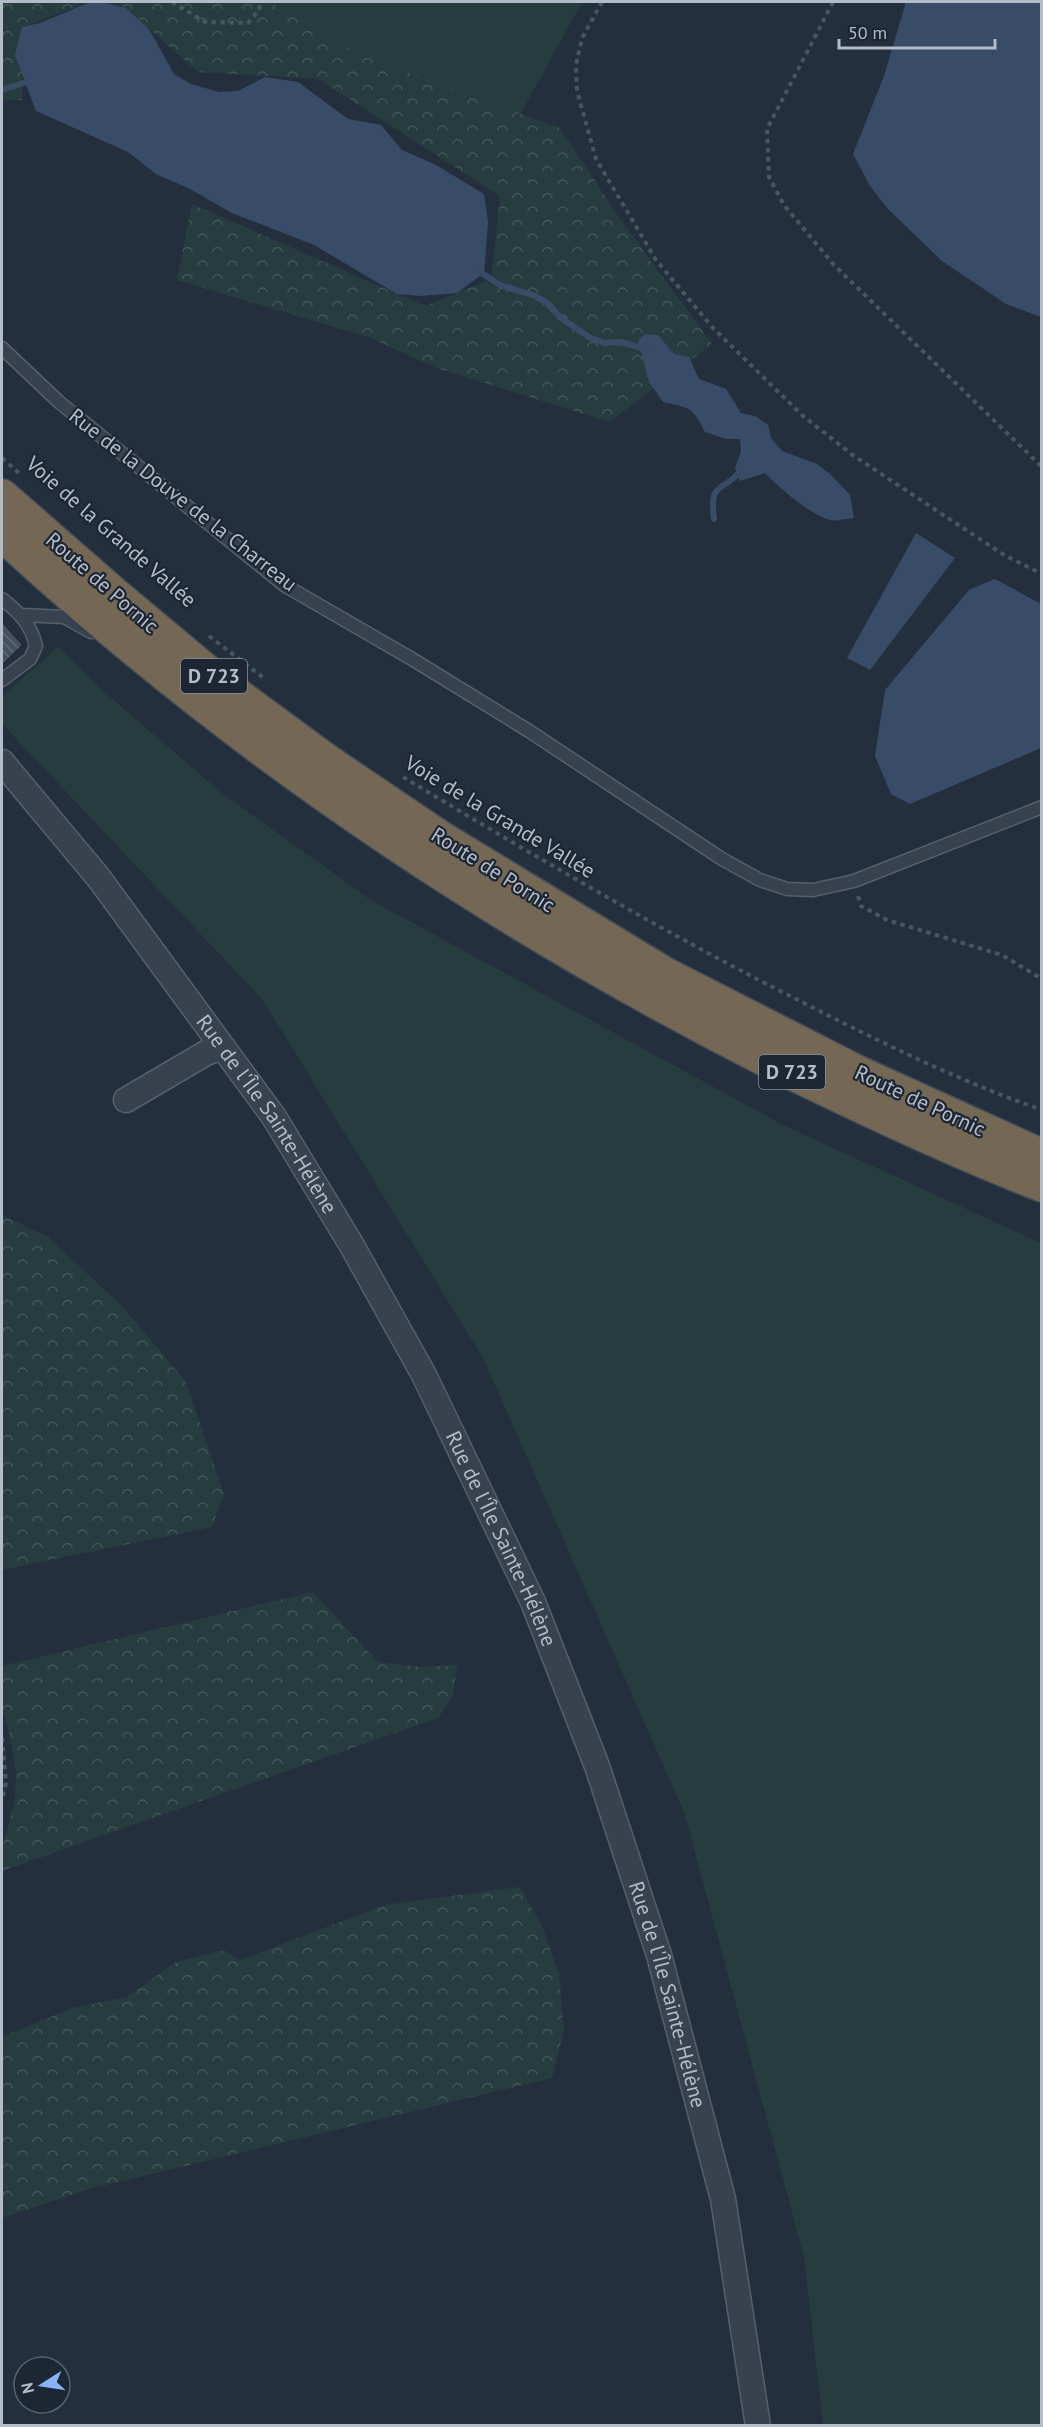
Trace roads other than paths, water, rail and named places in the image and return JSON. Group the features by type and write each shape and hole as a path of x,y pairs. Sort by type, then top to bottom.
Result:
{"highway":[{"name":"Route de Pornic","path":"15,488 113,593 217,680 336,768 441,838 664,974 857,1072 1039,1179"},
{"name":"Route de Pornic","path":"2,534 167,681 313,786 469,891 659,1005 833,1092 1039,1179"},
{"path":"857,1072 896,1073 991,1115 1041,1132"}],"street":[{"name":"Rue de l'Île Sainte-Hélène","path":"2,762 98,877 286,1136 351,1244 424,1375 533,1602 597,1766 659,1954 723,2199 758,2426"},
{"path":"126,1100 206,1053 222,1047"}],"lane":[{"name":"Rue de la Douve de la Charreau","path":"2,348 59,402 284,585 412,659 529,731 722,859 760,880 787,889 813,890 854,881 1041,807"},
{"path":"2,599 22,615 30,627 36,646 30,658 2,680"},
{"path":"22,615 64,616 98,638"}],"water":[{"path":"90,2 101,2 126,8 149,29 174,74 191,84 219,92 238,91 265,77 298,82 348,119 381,125 402,150 436,165 484,194 488,222 484,273 457,293 420,296 397,294 314,245 232,213 190,189 156,174 128,152 36,111 15,55 22,27 40,23"},
{"path":"906,2 1041,2 1041,317 1006,304 942,261 888,209 870,186 853,154 884,76"},
{"path":"645,334 658,335 674,354 689,357 699,379 726,389 741,413 755,416 768,425 771,438 782,451 817,464 831,475 850,495 854,518 833,520 822,517 795,500 765,473 740,481 735,468 741,451 740,439 726,439 705,432 697,417 689,410 663,402 649,382 638,341"},
{"path":"916,533 955,558 870,670 847,658"},
{"path":"995,579 1041,604 1041,748 910,804 891,794 875,756 885,690 969,590"}],"waterway":[{"path":"2,90 32,80"},
{"path":"477,270 500,285 535,296 546,302 561,318 589,337 604,343 621,342 648,350"},
{"path":"714,519 713,506 716,492 741,470"}]}
